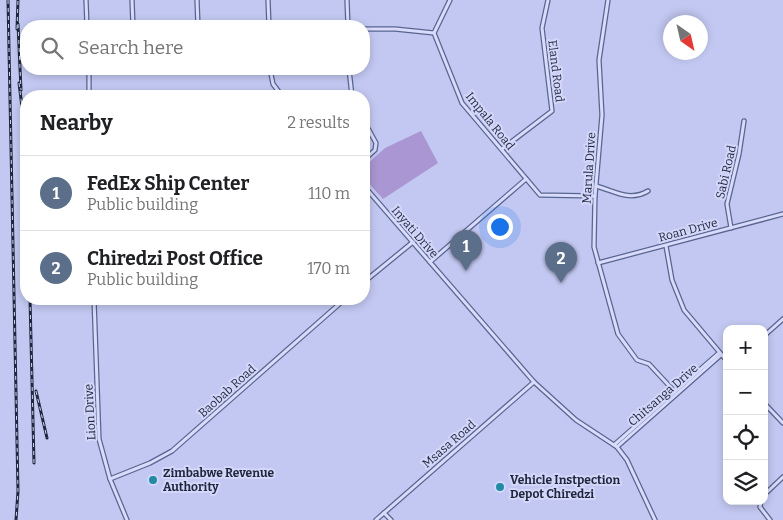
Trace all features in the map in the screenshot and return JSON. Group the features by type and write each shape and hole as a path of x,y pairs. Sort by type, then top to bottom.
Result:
{"street":[{"path":"86,0 87,20"},
{"path":"132,0 133,20"},
{"path":"197,0 198,20"},
{"path":"268,0 269,20"},
{"path":"347,0 348,20"},
{"path":"370,29 395,29 434,33 450,0"},
{"name":"Eland Road","path":"502,150 552,110 542,28 548,0"},
{"name":"Marula Drive","path":"608,0 599,60 602,115 593,237 598,263 618,334 637,360 650,364 675,392"},
{"name":"Impala Road","path":"434,33 457,95 526,179 542,195 595,196"},
{"path":"89,75 90,90"},
{"path":"271,75 273,84 278,90"},
{"path":"350,75 351,90"},
{"name":"Sabi Road","path":"731,228 726,204 742,141 744,121"},
{"path":"370,132 376,143 376,150 370,155"},
{"path":"430,262 526,179"},
{"path":"596,186 626,197 638,196 648,190"},
{"name":"Inyati Drive","path":"370,193 534,382 576,420 615,446"},
{"name":"Roan Drive","path":"598,263 783,214"},
{"path":"370,277 413,242"},
{"path":"666,246 672,280 684,310 723,357"},
{"name":"Lion Drive","path":"94,305 98,427 101,450 110,479 127,520"},
{"name":"Baobab Road","path":"110,479 150,463 172,451 338,305"},
{"path":"768,332 783,319"},
{"path":"655,520 628,460 615,446 720,354"},
{"name":"Chitsanga Drive","path":"615,446 720,354"},
{"name":"Msasa Road","path":"376,520 534,382"},
{"path":"768,406 783,423"},
{"path":"768,491 783,477"},
{"path":"760,505 760,508 770,520"},
{"path":"384,513 391,520"}],"shaded area":[{"path":"421,131 438,163 383,199 370,185 370,162 385,148"}],"railway":[{"path":"8,0 18,491 16,520"},
{"path":"17,29 18,0"},
{"path":"18,24 20,68"},
{"path":"20,75 21,90"},
{"path":"19,83 20,91"},
{"path":"30,305 34,463"},
{"path":"36,391 47,438"}],"place":[{"name":"FedEx Ship Center","path":"466,271"},
{"name":"Chiredzi Post Office","path":"561,283"},
{"name":"Zimbabwe Revenue Authority","path":"153,480"},
{"name":"Vehicle Instpection Depot Chiredzi","path":"500,487"}]}
